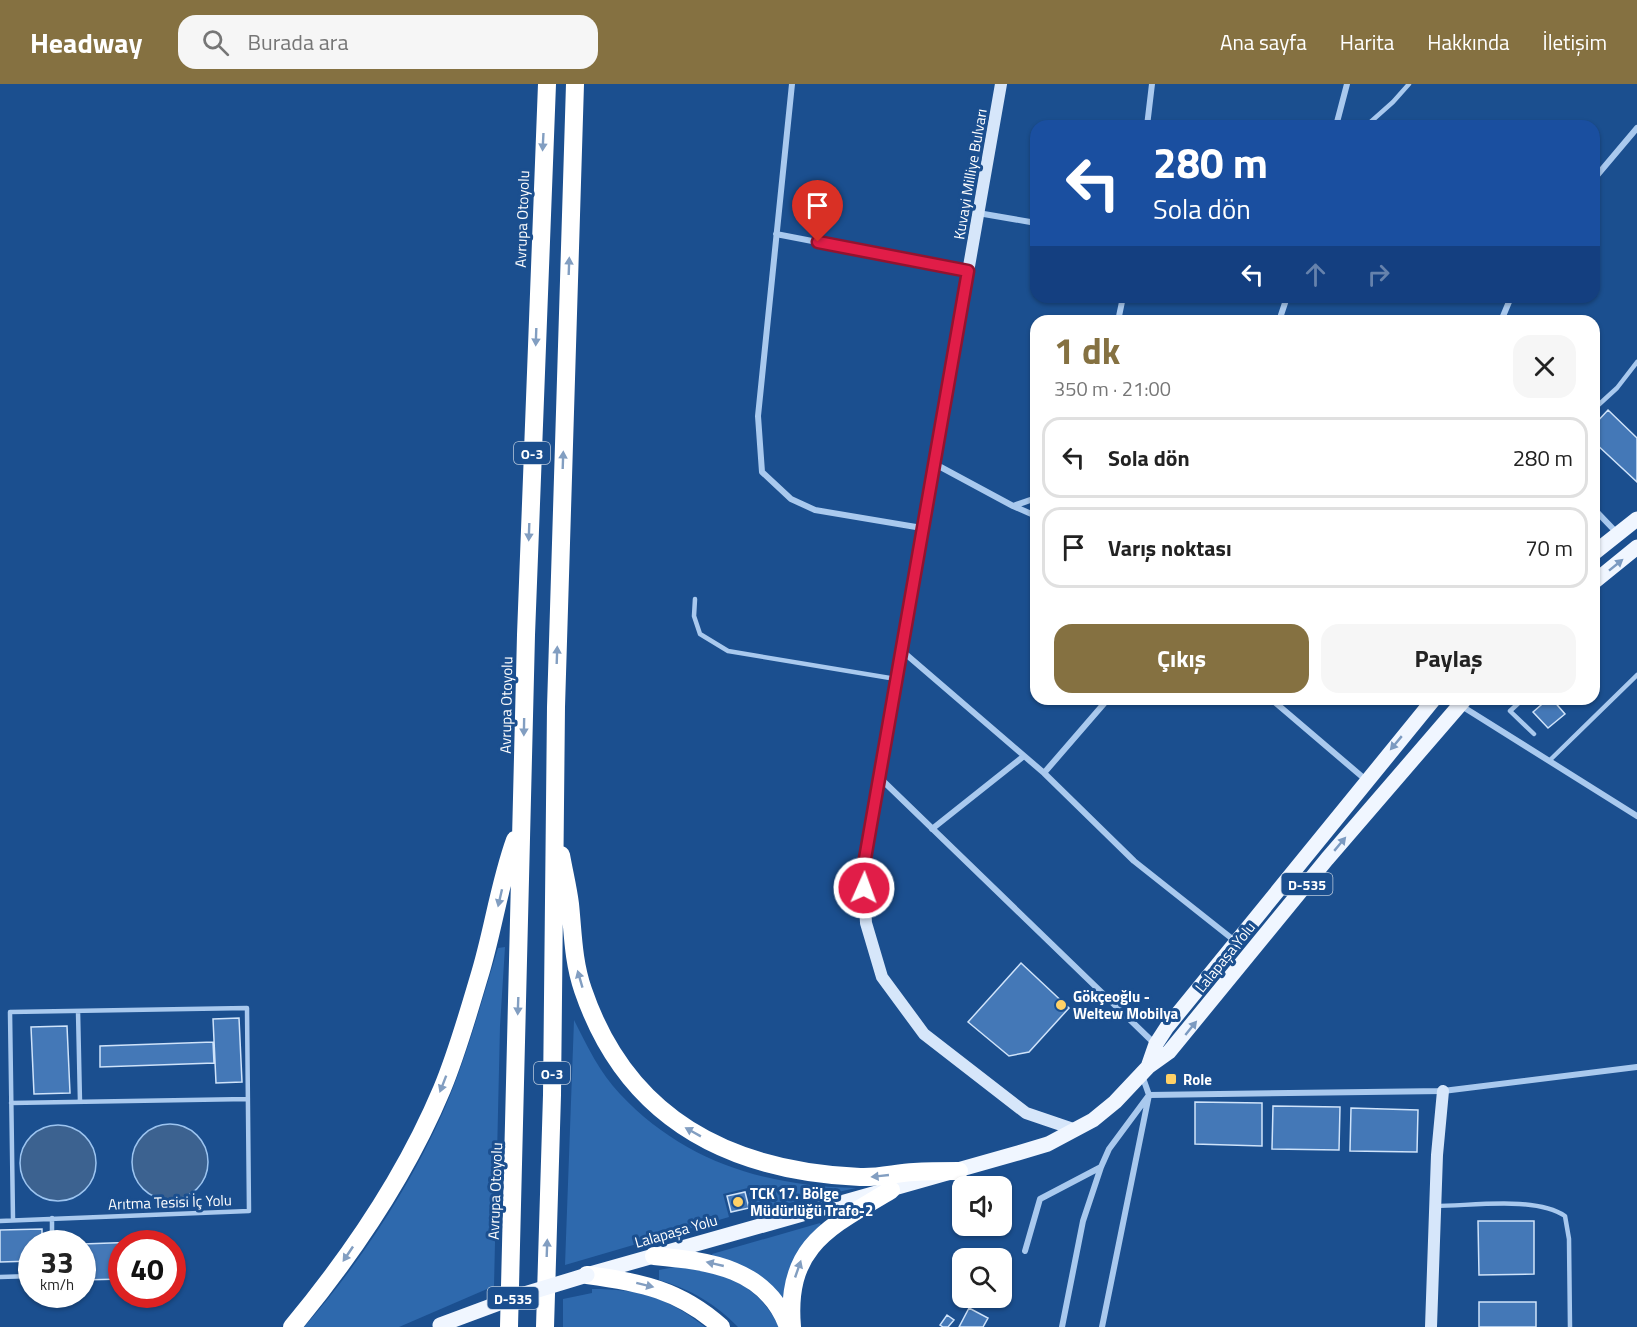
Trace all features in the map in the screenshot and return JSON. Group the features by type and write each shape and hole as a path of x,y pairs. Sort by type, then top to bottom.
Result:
{"highway":[{"name":"Avrupa Otoyolu","path":"509,1327 534,397 547,84"},
{"name":"O-3","path":"545,1327 552,1095 554,819 575,84"},
{"path":"554,819 568,889 576,964 583,990 610,1049 636,1084 665,1115 691,1132 722,1147 758,1160 803,1172 863,1177 959,1171"},
{"path":"292,1327 336,1271 375,1214 422,1133 442,1088 463,1028 492,933 511,850 522,822"},
{"path":"790,1327 794,1284 805,1253 827,1230 891,1190"},
{"path":"654,1256 705,1262 741,1272 761,1286 790,1327"},
{"path":"587,1275 645,1284 667,1291 708,1315 721,1327"}],"main road":[{"path":"1600,548 1637,519"},
{"path":"1600,577 1637,547"},
{"name":"Lalapaşa Yolu","path":"1145,1071 1156,1044 1235,941 1429,705"},
{"name":"Lalapaşa Yolu","path":"1145,1071 1185,1036 1327,859 1460,705"},
{"name":"D-535","path":"959,1171 1048,1144 1076,1130 1115,1102 1145,1071"},
{"name":"Lalapaşa Yolu","path":"438,1326 587,1275 959,1171"}],"street":[{"path":"792,84 758,416 762,472 791,499 815,510 922,528"},
{"name":"Kuvayi Milliye Bulvarı","path":"1001,84 863,870 866,923 882,977 924,1034 1026,1113 1076,1130"},
{"path":"1148,120 1152,84"},
{"path":"1338,120 1347,84"},
{"path":"1600,172 1637,128"},
{"path":"978,213 1030,222"},
{"path":"776,234 968,271"},
{"path":"933,463 1030,513"},
{"path":"1014,506 1030,500"},
{"path":"1600,515 1618,534"},
{"path":"901,650 1044,773 1134,861 1235,941"},
{"path":"1044,773 1103,705"},
{"path":"1278,705 1366,780"},
{"path":"1467,705 1549,761 1637,816"},
{"path":"933,829 1024,756"},
{"path":"879,777 1156,1044"},
{"path":"1149,1095 1443,1091 1637,1067"},
{"path":"1102,1327 1149,1095 1145,1071"},
{"path":"1431,1327 1443,1091"},
{"path":"1062,1327 1083,1221 1101,1167 1109,1149 1149,1095"},
{"path":"1025,1251 1040,1199 1101,1167"}],"lane":[{"path":"1373,120 1394,102 1409,84"},
{"path":"1600,404 1617,388 1637,362"},
{"path":"695,599 694,616 700,634 728,651 896,679"},
{"path":"1549,761 1637,675"},
{"path":"1516,705 1510,711 1534,734"},
{"name":"Arıtma Tesisi İç Yolu","path":"0,1221 249,1211 247,1008 10,1012 13,1219"},
{"path":"78,1011 80,1102"},
{"path":"11,1103 248,1099"},
{"path":"1436,1206 1535,1205 1554,1209 1565,1216 1569,1239 1570,1327"},
{"path":"52,1218 52,1230"},
{"path":"0,1277 18,1276"}],"shaded area":[{"path":"505,947 500,1026 494,1286 399,1327 304,1327 363,1252 415,1169 443,1112 459,1072 498,948"},
{"path":"574,1020 594,1059 613,1086 645,1117 671,1137 728,1166 758,1175 790,1182 856,1188 753,1211 748,1188 723,1194 729,1217 565,1265"},
{"path":"170,1124 184,1127 197,1135 205,1148 208,1162 205,1176 197,1189 184,1197 170,1200 156,1197 143,1189 135,1176 132,1162 135,1148 143,1135 156,1127"},
{"path":"58,1125 72,1128 85,1136 93,1149 96,1163 93,1177 85,1190 72,1198 58,1201 44,1198 31,1190 23,1177 20,1163 23,1149 31,1136 44,1128"},
{"path":"820,1223 822,1227 784,1303 753,1272 713,1257 712,1254"},
{"path":"675,1267 708,1272 736,1282 760,1299 779,1327 738,1327 702,1298 659,1280 659,1270"},
{"path":"592,1289 624,1291 652,1297 678,1308 705,1327 563,1327 563,1299 592,1293"}],"building":[{"path":"1608,410 1637,438 1637,482 1600,448 1600,419"},
{"path":"1541,705 1557,705 1565,714 1548,728 1533,712"},
{"path":"1021,963 1069,1008 1029,1052 1009,1056 968,1022"},
{"path":"239,1018 242,1082 216,1083 213,1019"},
{"path":"67,1026 70,1093 34,1094 31,1027"},
{"path":"213,1042 214,1063 100,1067 100,1046"},
{"path":"1195,1102 1262,1103 1262,1146 1195,1144"},
{"path":"1273,1106 1340,1107 1339,1150 1272,1149"},
{"path":"1351,1108 1418,1110 1417,1152 1350,1151"},
{"name":"TCK 17. Bölge Müdürlüğü Trafo-2","path":"745,1192 749,1208 731,1212 727,1196"},
{"path":"1478,1221 1534,1221 1534,1274 1479,1275"},
{"path":"42,1229 18,1230 18,1261 0,1262 0,1230"},
{"path":"108,1243 108,1279 96,1280 96,1244"},
{"path":"1479,1302 1536,1302 1536,1327 1479,1327"},
{"path":"969,1308 988,1318 983,1327 959,1327"},
{"path":"947,1315 954,1320 948,1327 943,1327 940,1325"}],"place":[{"name":"Gökçeoğlu - Weltew Mobilya","path":"1061,1005"},
{"name":"Role","path":"1171,1079"},
{"name":"TCK 17. Bölge Müdürlüğü Trafo-2","path":"738,1202"}],"route":[{"path":"818,242 968,271 931,470 863,870 864,888"}]}
